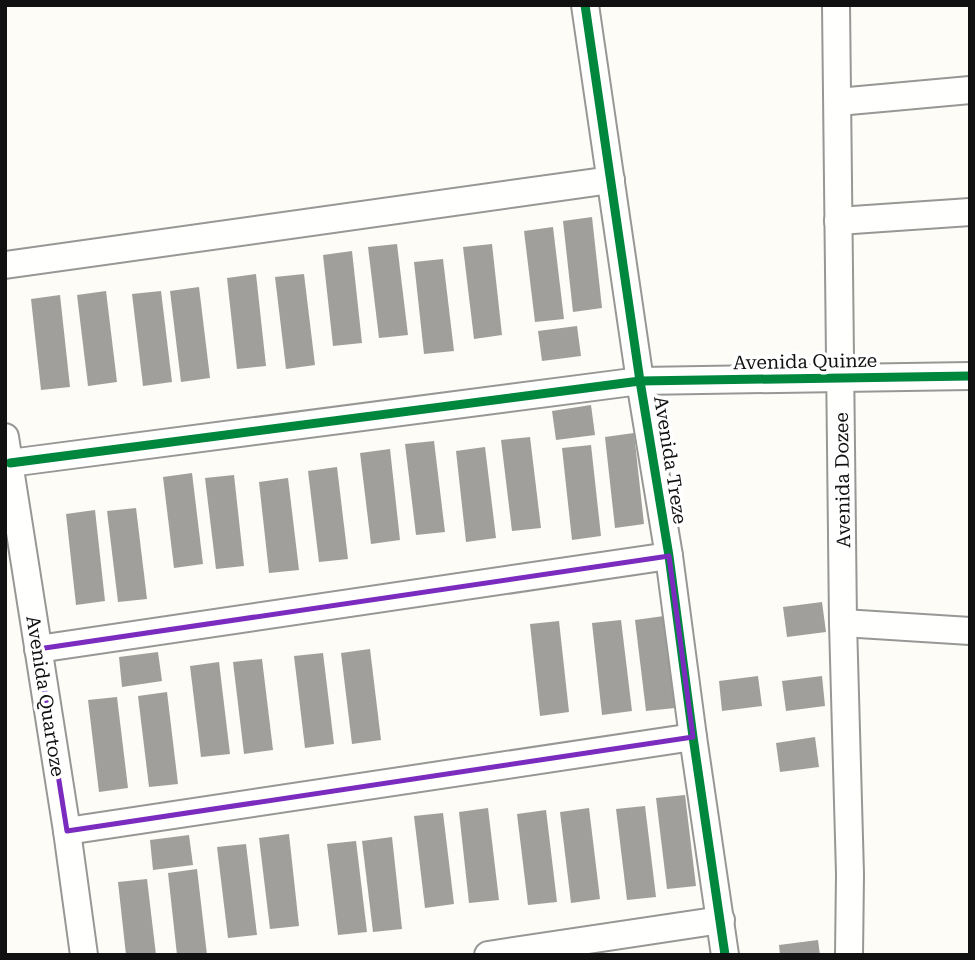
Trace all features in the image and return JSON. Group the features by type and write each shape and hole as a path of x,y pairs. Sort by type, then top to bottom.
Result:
{"street":[{"name":"Avenida Treze","path":"585,5 640,381 669,556 725,955"},
{"name":"Avenida Dozee","path":"836,5 850,874 849,955"},
{"path":"838,102 970,90"},
{"path":"5,265 611,180"},
{"path":"838,222 970,212"},
{"name":"Avenida Quinze","path":"10,463 640,381 970,376"},
{"name":"Avenida Quartoze","path":"5,436 84,955"},
{"path":"38,649 669,556"},
{"path":"844,623 970,631"},
{"path":"67,831 693,737"},
{"path":"488,955 721,920"}],"highlighted area":[{"path":"669,556 693,737 67,831 38,649"}],"building":[{"path":"592,217 602,308 573,312 563,221"},
{"path":"553,227 564,319 535,322 524,231"},
{"path":"397,244 408,335 379,338 368,247"},
{"path":"492,244 502,335 474,339 463,247"},
{"path":"352,251 362,343 333,346 323,255"},
{"path":"443,259 454,351 424,354 414,262"},
{"path":"256,274 266,366 237,369 227,278"},
{"path":"304,274 315,365 286,369 275,277"},
{"path":"199,287 210,378 181,382 170,291"},
{"path":"106,291 117,382 88,386 77,295"},
{"path":"161,291 172,382 143,386 132,294"},
{"path":"60,295 70,387 41,390 31,299"},
{"path":"577,326 581,356 542,361 538,331"},
{"path":"591,405 595,435 556,440 552,411"},
{"path":"634,433 644,524 615,528 605,437"},
{"path":"530,437 541,528 512,531 501,440"},
{"path":"434,441 445,532 416,535 405,444"},
{"path":"591,445 601,536 572,540 562,448"},
{"path":"485,447 496,538 466,542 456,451"},
{"path":"390,449 400,540 371,544 360,453"},
{"path":"337,467 348,559 319,562 308,471"},
{"path":"192,473 203,564 174,568 163,477"},
{"path":"234,475 244,566 216,569 205,478"},
{"path":"288,478 299,570 269,573 259,482"},
{"path":"136,508 147,599 118,602 107,511"},
{"path":"95,510 105,601 76,605 66,514"},
{"path":"822,602 826,632 787,637 783,607"},
{"path":"664,616 675,708 646,711 635,620"},
{"path":"621,620 632,711 602,715 592,623"},
{"path":"559,621 569,712 540,716 530,624"},
{"path":"370,649 381,740 352,744 341,653"},
{"path":"158,652 162,681 122,687 119,657"},
{"path":"323,653 334,744 305,748 294,656"},
{"path":"262,659 273,750 244,754 233,662"},
{"path":"219,662 230,754 201,757 190,666"},
{"path":"758,676 762,706 722,711 719,681"},
{"path":"822,676 825,706 786,711 782,681"},
{"path":"167,692 178,784 149,787 138,696"},
{"path":"117,697 128,788 99,792 88,700"},
{"path":"815,737 819,767 780,772 776,743"},
{"path":"685,795 696,886 667,889 656,798"},
{"path":"645,806 656,897 627,900 616,809"},
{"path":"488,808 499,900 469,903 459,812"},
{"path":"589,808 600,899 571,903 560,812"},
{"path":"546,810 557,902 528,905 517,814"},
{"path":"443,813 454,904 425,908 414,816"},
{"path":"289,834 299,926 270,929 259,838"},
{"path":"189,835 193,865 153,870 150,840"},
{"path":"392,837 402,929 373,932 362,841"},
{"path":"356,841 367,932 338,935 327,844"},
{"path":"246,844 257,935 228,938 217,847"},
{"path":"197,869 207,955 177,955 168,873"},
{"path":"147,879 156,955 126,955 118,882"},
{"path":"818,940 820,955 780,955 779,945"}],"cycle path":[{"path":"585,5 640,381 669,556 725,955"},
{"path":"10,463 640,381 970,376"}]}
